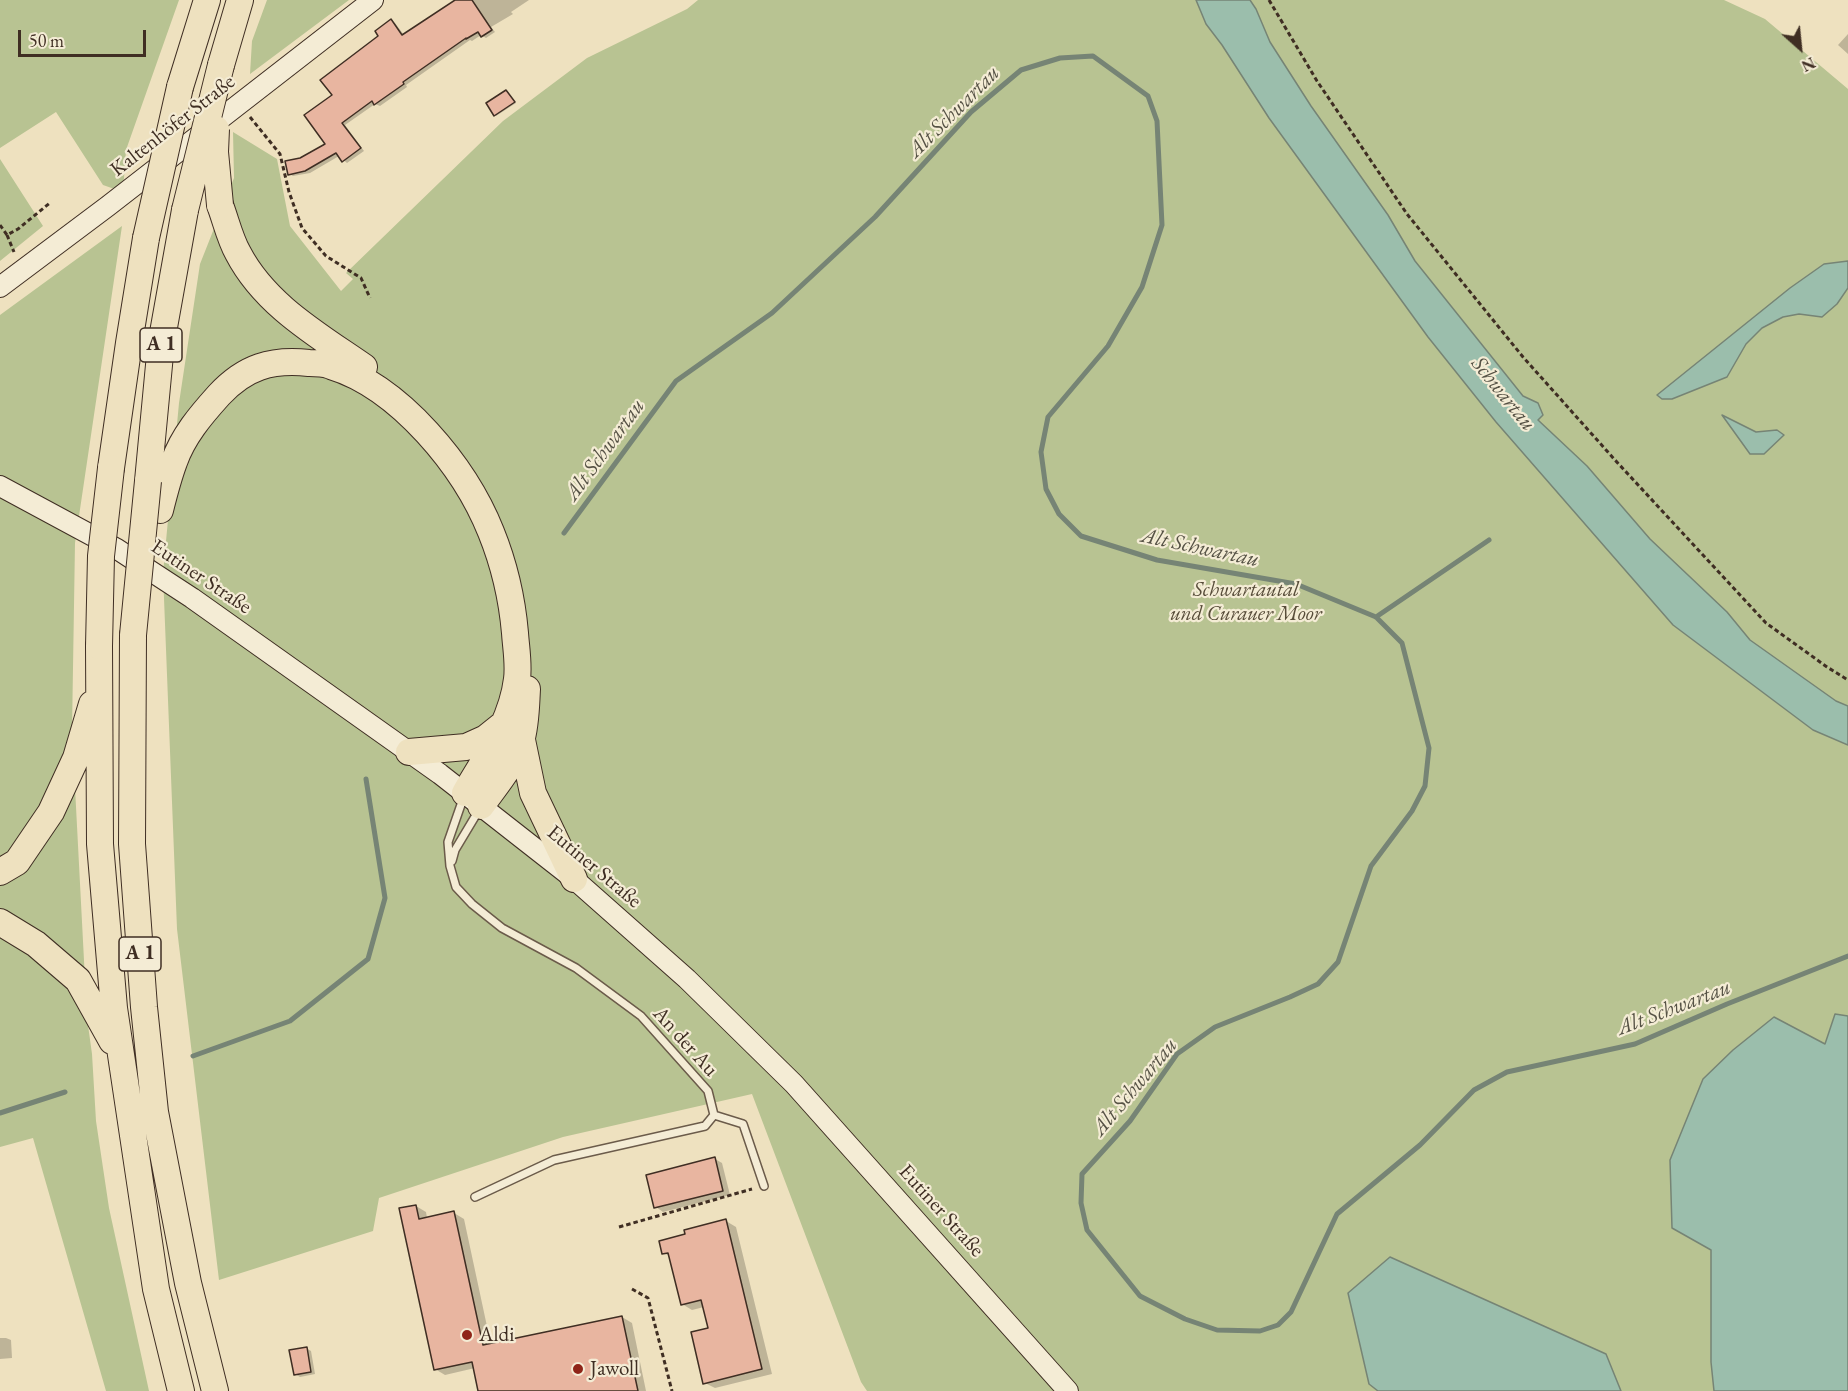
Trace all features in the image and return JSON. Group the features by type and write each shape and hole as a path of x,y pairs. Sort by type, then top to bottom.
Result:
{"highway":[{"name":"A 1","path":"182,1391 156,1289 119,1053 100,844 99,646 101,556 111,468 146,238 180,87 207,0"},
{"name":"A 1","path":"215,1391 188,1283 155,1112 144,1007 132,844 132,704 140,635 148,480 161,344 185,210 221,65 240,0"},
{"path":"221,65 215,152 220,206 237,252 255,280 283,309 409,401 441,432 474,476 502,533 517,579 524,613 527,676 526,710 514,731 486,738 466,747 409,752"},
{"path":"140,635 160,510 174,460 196,420 233,380 262,365 289,361 330,365 357,376 394,401 423,426 461,476 490,530 506,578 513,618 518,675 514,700 511,764 473,800"},
{"path":"0,872 17,862 51,812 76,758 99,680"},
{"path":"514,731 533,793 574,879"},
{"path":"0,922 36,944 78,980 119,1053"}],"main road":[{"name":"Kaltenhöfer Straße","path":"0,287 373,0"},
{"name":"Eutiner Straße","path":"0,486 117,549 192,598 409,752 574,879 687,979 794,1084 1068,1391"}],"lane":[{"path":"450,866 473,800"},
{"name":"An der Au","path":"473,800 448,842 450,866 456,887 483,914 502,928 576,968 640,1016 708,1091 714,1115"},
{"path":"476,1197 554,1160 705,1126 714,1115 743,1124 764,1186"}],"path":[{"path":"1269,0 1317,81 1407,214 1524,357 1615,460 1766,623 1827,668 1848,680"},
{"path":"240,104 280,154 289,192 302,228 326,256 361,278 370,298"},
{"path":"7,235 18,229 51,202"},
{"path":"0,225 14,252"},
{"path":"619,1227 764,1186"},
{"path":"632,1289 648,1298 672,1391"}],"green space":[{"path":"0,0 179,0 126,150 123,192 103,185 56,112 0,148"},
{"path":"267,0 349,0 250,74 252,41"},
{"name":"Schwartautal und Curauer Moor","path":"698,0 1724,0 1765,19 1848,89 1848,1391 867,1391 861,1382 752,1094 563,1137 379,1198 373,1231 219,1280 177,929 163,573 179,403 200,264 234,178 233,132 277,159 290,226 341,291 353,279 346,273 503,121 587,58 687,9"},
{"path":"0,159 43,226 0,261"},
{"path":"122,226 75,543 72,730 87,1018 92,1054 96,1121 109,1208 149,1391 106,1391 33,1138 0,1147 0,315"}],"water":[{"name":"Schwartau","path":"1196,0 1250,0 1270,42 1311,106 1388,215 1415,261 1523,396 1538,403 1543,415 1538,420 1587,466 1650,539 1727,612 1750,640 1836,701 1848,706 1848,745 1813,730 1673,625 1496,422 1428,337 1269,118 1206,24"},
{"path":"1848,261 1848,288 1837,304 1822,317 1799,314 1783,317 1762,328 1746,344 1727,377 1672,399 1662,399 1657,395 1790,288 1824,264"},
{"path":"1722,415 1756,432 1777,430 1784,435 1764,454 1750,454"},
{"path":"1835,1014 1848,1016 1848,1391 1714,1391 1711,1362 1711,1250 1672,1228 1670,1160 1703,1079 1733,1050 1774,1017 1825,1044"},
{"path":"1390,1257 1606,1354 1621,1391 1378,1391 1369,1384 1348,1293"}],"building":[{"path":"455,0 472,0 492,30 481,37 478,32 466,38 374,105 372,101 342,123 361,148 342,162 336,153 305,171 288,175 285,161 300,158 325,144 304,115 332,95 320,80 378,36 375,31 391,19 402,35"},
{"path":"506,90 515,102 494,116 486,103"},
{"path":"715,1157 723,1191 654,1208 646,1175"},
{"path":"416,1205 419,1219 454,1211 483,1345 622,1316 638,1391 478,1391 472,1362 434,1370 399,1208"},
{"path":"726,1219 762,1369 703,1384 691,1332 708,1328 701,1300 681,1305 668,1253 662,1254 659,1241 685,1234 684,1230"},
{"path":"307,1347 311,1372 294,1375 289,1350"}],"waterway":[{"name":"Alt Schwartau","path":"564,533 676,381 772,313 875,217 971,112 1021,70 1060,58 1093,56 1148,96 1157,121 1162,225 1142,287 1108,346 1048,417 1041,452 1046,489 1059,514 1081,536 1157,560 1296,584 1376,617 1402,643 1429,748 1425,786 1412,811 1371,866 1338,962 1318,984 1215,1027 1177,1054 1130,1121 1082,1174 1081,1203 1087,1230 1140,1296 1185,1319 1217,1330 1260,1331 1278,1325 1291,1312 1337,1214 1420,1145 1474,1090 1507,1072 1635,1044 1727,1004 1848,956"},
{"path":"1376,617 1489,540"},
{"name":"Alt Schwartau","path":"193,1056 290,1021 368,959 385,898 366,779"},
{"name":"Alt Schwartau","path":"0,1113 65,1092"}],"place":[{"name":"Aldi","path":"467,1335"},
{"name":"Jawoll","path":"578,1369"}]}
